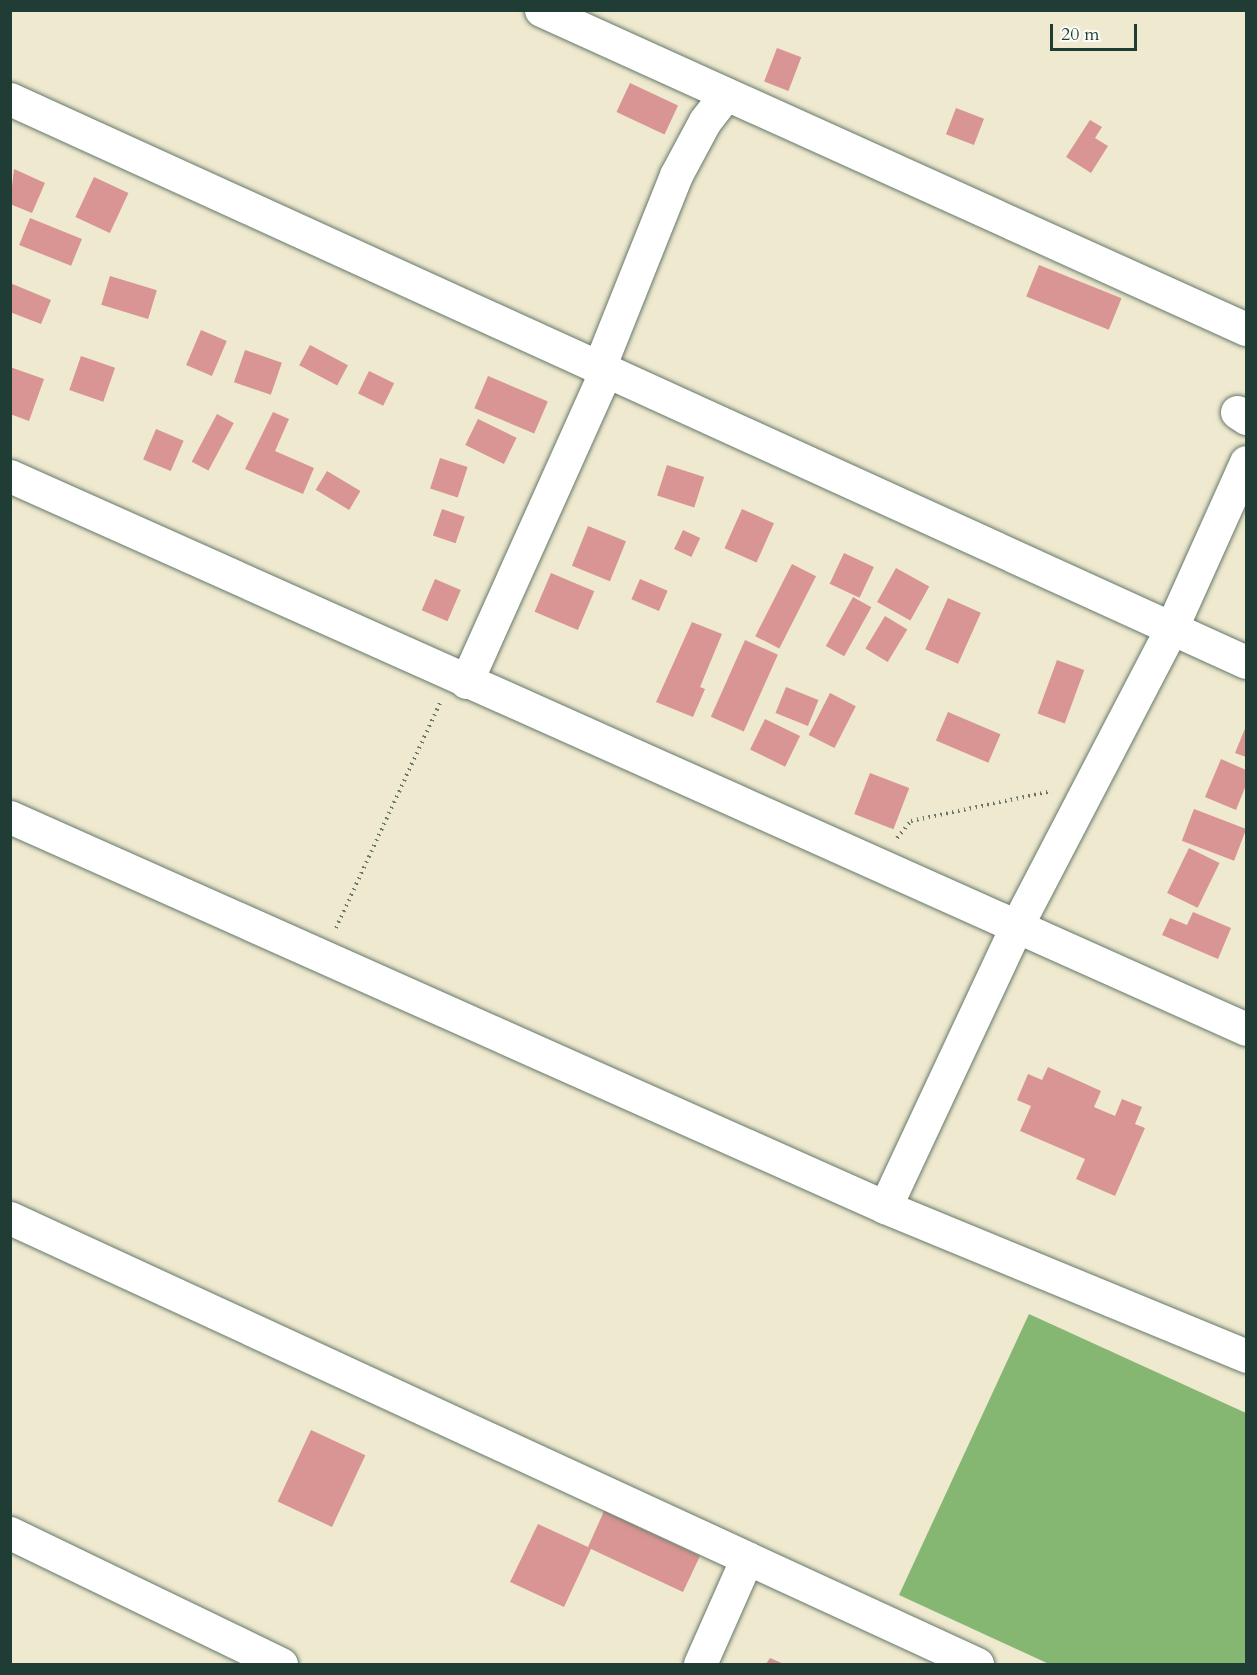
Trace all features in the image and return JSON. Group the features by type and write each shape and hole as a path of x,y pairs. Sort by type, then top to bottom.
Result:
{"street":[{"path":"541,10 1246,329"},
{"path":"459,679 602,371 676,175 705,121 726,94"},
{"path":"10,99 602,371 1246,662"},
{"path":"885,1207 1016,927 1171,629 1246,462"},
{"path":"10,476 459,679 1246,1029"},
{"path":"10,817 885,1207 1246,1356"},
{"path":"10,1218 977,1665"},
{"path":"10,1533 281,1665"},
{"path":"700,1665 747,1558"}],"path":[{"path":"323,956 459,679"},
{"path":"876,865 910,821 1091,783"}],"green space":[{"path":"1029,1314 1246,1413 1246,1664 1049,1664 899,1595"}],"building":[{"path":"777,48 801,57 788,91 764,82"},
{"path":"630,83 678,105 665,134 616,112"},
{"path":"956,108 984,119 974,145 946,134"},
{"path":"1090,120 1102,127 1095,138 1108,146 1091,173 1066,157"},
{"path":"14,169 45,183 32,213 10,204"},
{"path":"94,177 128,193 110,233 75,217"},
{"path":"30,218 82,239 71,266 19,245"},
{"path":"1039,265 1122,298 1109,330 1026,297"},
{"path":"110,276 157,290 148,319 101,305"},
{"path":"10,283 51,300 41,324 10,312"},
{"path":"201,330 227,341 212,376 186,365"},
{"path":"310,345 348,365 337,385 299,365"},
{"path":"245,350 282,363 271,395 234,382"},
{"path":"81,356 115,368 103,402 69,390"},
{"path":"10,367 44,379 29,421 10,414"},
{"path":"369,371 394,383 383,406 358,393"},
{"path":"488,376 548,401 534,434 474,408"},
{"path":"273,412 289,419 275,451 314,468 303,494 245,469"},
{"path":"217,414 234,423 208,471 192,462"},
{"path":"478,419 517,438 504,464 465,445"},
{"path":"156,429 184,441 171,471 143,459"},
{"path":"440,458 468,467 458,497 430,488"},
{"path":"667,465 704,477 694,507 657,495"},
{"path":"327,471 360,491 349,510 316,490"},
{"path":"442,509 465,517 456,543 433,535"},
{"path":"742,509 774,523 756,563 725,548"},
{"path":"588,526 626,541 610,581 572,566"},
{"path":"683,530 700,538 691,557 674,549"},
{"path":"844,553 874,567 860,598 830,584"},
{"path":"792,564 816,576 779,648 755,636"},
{"path":"896,568 929,586 910,621 877,602"},
{"path":"551,573 594,591 578,630 535,612"},
{"path":"435,579 461,590 447,621 422,610"},
{"path":"640,579 668,591 659,611 631,599"},
{"path":"853,597 871,607 844,656 826,646"},
{"path":"948,598 981,613 958,664 925,649"},
{"path":"885,616 907,629 888,662 865,649"},
{"path":"692,622 722,634 700,687 705,689 693,717 656,702"},
{"path":"745,640 778,655 744,731 711,717"},
{"path":"1057,660 1084,670 1065,723 1038,714"},
{"path":"786,687 818,700 808,726 776,713"},
{"path":"830,693 856,706 835,748 809,735"},
{"path":"948,712 1000,734 988,763 936,741"},
{"path":"765,719 800,736 785,767 750,750"},
{"path":"1246,726 1246,757 1235,753"},
{"path":"1221,759 1246,770 1246,785 1236,810 1205,797"},
{"path":"870,773 909,788 893,829 854,814"},
{"path":"1194,809 1246,829 1234,861 1182,841"},
{"path":"1189,848 1220,863 1198,908 1167,893"},
{"path":"1193,912 1231,928 1218,959 1162,935 1170,918 1187,925"},
{"path":"1048,1067 1101,1091 1094,1107 1115,1116 1122,1099 1142,1107 1135,1124 1145,1128 1115,1196 1076,1179 1085,1159 1020,1131 1031,1106 1017,1100 1028,1074 1042,1080"},
{"path":"311,1430 365,1455 332,1527 278,1502"},
{"path":"604,1511 700,1556 683,1592 591,1549 564,1607 510,1582 538,1524 588,1547"},
{"path":"770,1658 784,1664 766,1664"}]}
